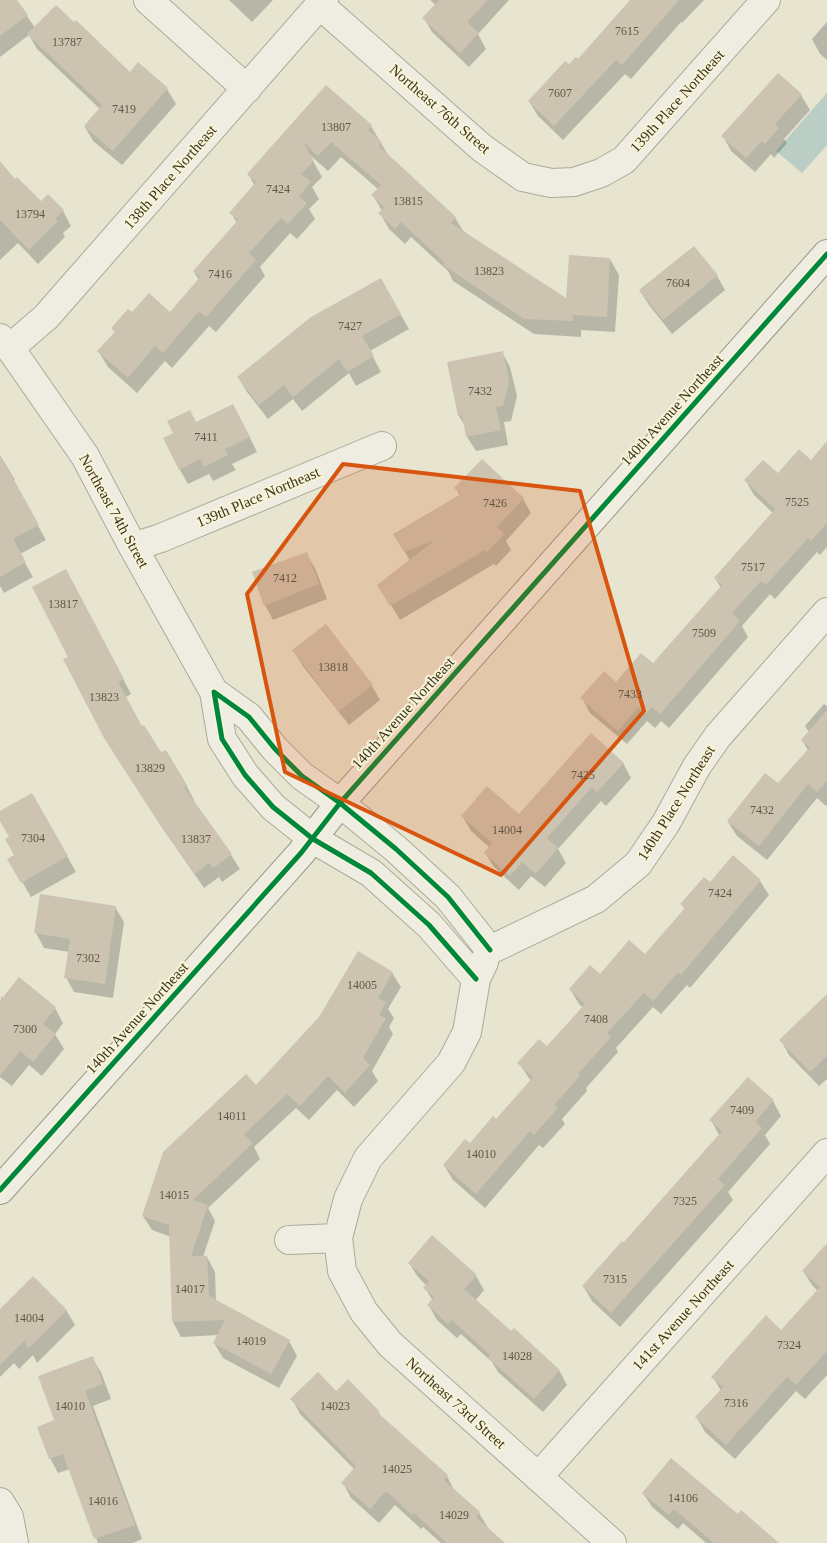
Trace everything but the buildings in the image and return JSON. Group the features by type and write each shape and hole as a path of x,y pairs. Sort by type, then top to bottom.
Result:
{"street":[{"path":"148,0 247,89"},
{"name":"139th Place Northeast","path":"574,182 601,173 624,160 766,0"},
{"name":"138th Place Northeast","path":"5,343 46,317 322,2"},
{"name":"Northeast 76th Street","path":"322,2 482,148 523,177 551,183 574,182"},
{"name":"140th Avenue Northeast","path":"0,1190 313,839 340,803 827,254"},
{"name":"Northeast 74th Street","path":"5,343 85,456 133,547 214,692 222,739 245,775 273,807 313,839 371,873 429,925 476,979"},
{"name":"139th Place Northeast","path":"133,547 161,538 382,446"},
{"name":"140th Place Northeast","path":"490,950 596,899 638,864 666,823 697,766 718,736 827,612"},
{"name":"Northeast 74th Street","path":"214,692 249,716 275,749 302,776 340,803 396,849 448,897 490,950"},
{"name":"Northeast 73rd Street","path":"490,950 476,979 467,1032 451,1063 368,1158 348,1200 338,1238 342,1271 364,1312 390,1344 612,1543"},
{"name":"141st Avenue Northeast","path":"538,1477 827,1153"},
{"path":"289,1240 338,1238"},
{"path":"0,1502 9,1517 14,1543"}],"highlighted area":[{"path":"343,464 580,491 644,711 501,875 285,772 247,594"}],"shaded area":[{"path":"827,93 827,145 802,173 776,151"}],"cycle path":[{"path":"0,1190 301,853 340,803 827,254"},
{"path":"476,979 429,925 371,873 313,839 273,807 245,775 222,739 214,692 249,717 275,749 302,776 340,803 396,849 448,897 490,950"}]}
